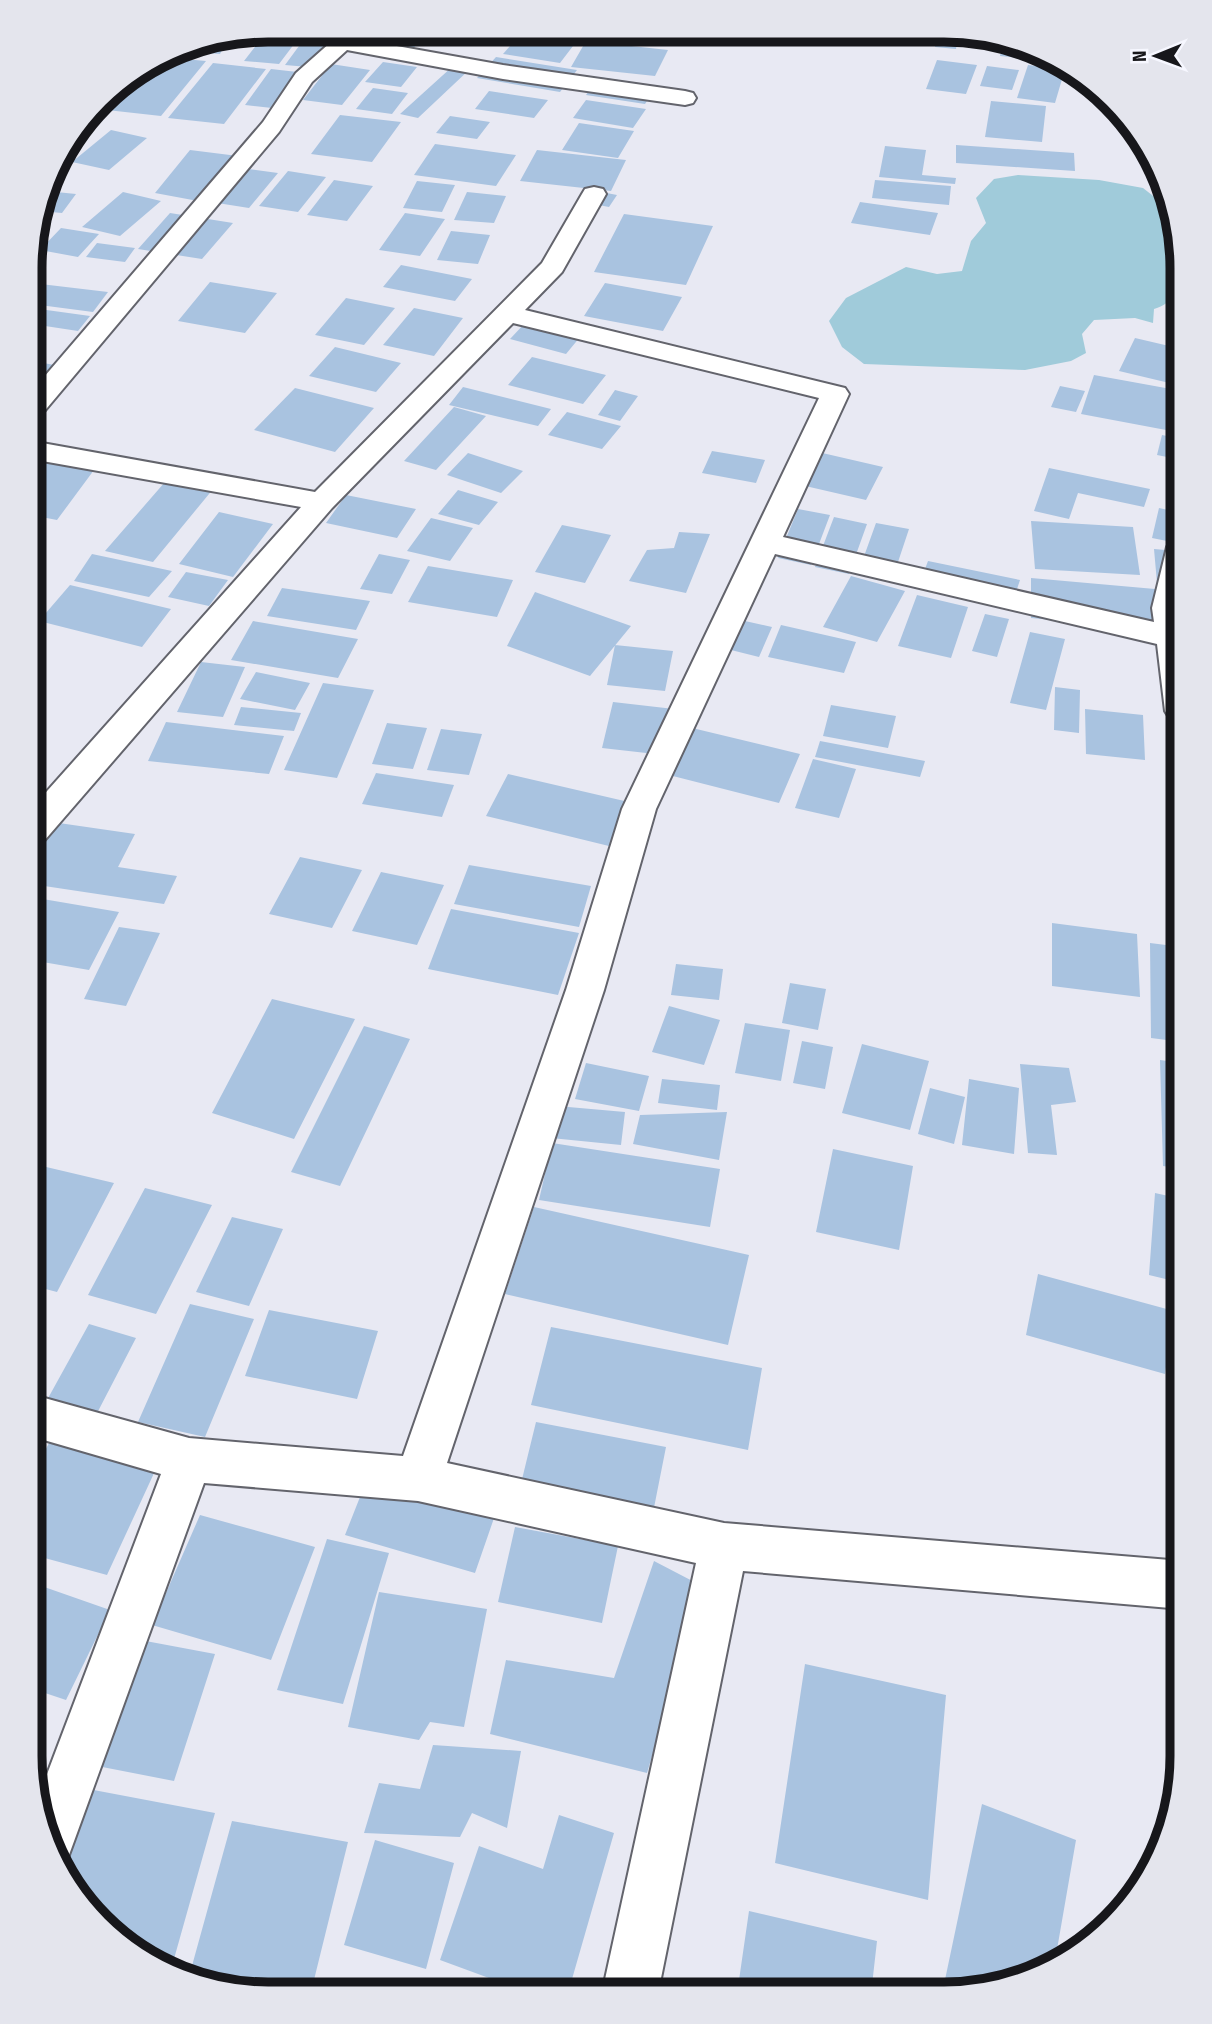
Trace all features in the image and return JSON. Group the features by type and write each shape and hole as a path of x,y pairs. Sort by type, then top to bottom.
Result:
{"street":[{"path":"42,396 271,127 304,78 336,42"},
{"path":"364,42 503,72 685,98"},
{"path":"42,820 322,502 553,267 594,194"},
{"path":"418,1479 585,990 639,809 835,394 507,314"},
{"path":"42,452 322,502"},
{"path":"765,542 1170,637"},
{"path":"1170,599 1170,622"},
{"path":"42,1418 189,1460 418,1479 724,1546 1170,1584"},
{"path":"54,1826 189,1460"},
{"path":"632,1982 724,1546"}],"water":[{"path":"1018,175 1099,180 1143,188 1160,201 1168,238 1170,300 1154,309 1153,323 1135,318 1094,320 1082,334 1086,353 1071,361 1025,370 864,364 842,347 829,321 846,298 906,267 937,274 962,271 971,241 986,223 976,198 994,179"}],"building":[{"path":"259,42 296,42 279,64 244,61"},
{"path":"302,42 338,42 320,68 285,65"},
{"path":"349,42 385,42 380,47"},
{"path":"392,42 419,42 402,60 379,57"},
{"path":"514,42 545,42 573,46 560,63 503,54"},
{"path":"585,42 668,50 655,76 571,67"},
{"path":"646,42 678,42 677,45"},
{"path":"936,42 957,43 956,49 935,47"},
{"path":"224,46 220,54 201,53"},
{"path":"1001,50 1030,59 1000,56"},
{"path":"496,57 577,70 560,92 477,78"},
{"path":"181,59 206,61 161,116 107,110 130,89"},
{"path":"937,60 977,65 966,94 926,89"},
{"path":"383,62 417,67 401,87 365,82"},
{"path":"213,63 266,69 224,124 168,118"},
{"path":"331,64 370,70 342,105 303,100"},
{"path":"1028,65 1047,67 1063,76 1055,103 1017,98"},
{"path":"453,66 470,69 418,118 400,114"},
{"path":"987,66 1019,70 1012,90 980,86"},
{"path":"271,69 306,73 281,109 245,105"},
{"path":"599,77 657,86 645,104 586,95"},
{"path":"373,88 408,93 392,114 356,109"},
{"path":"489,91 548,100 534,118 475,109"},
{"path":"586,100 646,109 633,128 573,118"},
{"path":"991,101 1046,106 1042,142 985,137"},
{"path":"340,115 401,122 372,162 311,154"},
{"path":"450,116 490,122 477,139 436,133"},
{"path":"579,123 634,131 618,158 562,150"},
{"path":"111,130 147,138 109,170 72,162"},
{"path":"435,144 516,155 496,186 414,175"},
{"path":"956,145 1074,153 1075,171 956,163"},
{"path":"885,146 926,150 922,175 956,178 955,184 879,177"},
{"path":"190,150 238,156 198,201 155,193"},
{"path":"537,150 626,160 611,191 520,181"},
{"path":"240,168 278,173 249,208 211,202"},
{"path":"288,171 326,177 298,212 259,206"},
{"path":"334,180 373,186 347,221 307,215"},
{"path":"875,180 951,186 949,205 872,198"},
{"path":"417,181 455,185 442,212 403,208"},
{"path":"586,189 617,195 609,207 578,201"},
{"path":"55,192 76,194 62,213 49,212"},
{"path":"123,192 161,201 120,236 82,227"},
{"path":"467,192 506,196 494,223 454,220"},
{"path":"860,202 938,213 930,235 851,223"},
{"path":"170,213 233,223 202,259 138,249"},
{"path":"405,213 445,219 420,256 379,250"},
{"path":"624,214 713,226 686,285 594,272"},
{"path":"61,228 99,234 78,257 43,251 43,246"},
{"path":"451,231 490,235 478,264 437,260"},
{"path":"97,243 135,248 125,262 86,257"},
{"path":"401,265 472,279 455,301 383,287"},
{"path":"210,282 277,293 245,333 178,321"},
{"path":"605,283 682,297 663,331 584,316"},
{"path":"42,284 108,292 93,312 42,305"},
{"path":"346,298 395,308 364,345 315,335"},
{"path":"414,308 463,318 434,356 383,345"},
{"path":"42,309 90,316 78,331 42,326"},
{"path":"525,323 580,337 566,354 510,339"},
{"path":"1135,338 1170,346 1170,383 1119,371"},
{"path":"335,347 401,363 376,392 309,376"},
{"path":"532,357 606,375 583,404 508,385"},
{"path":"42,363 60,366 42,385"},
{"path":"1094,375 1170,389 1170,431 1081,414"},
{"path":"1060,386 1085,391 1076,412 1051,407"},
{"path":"463,387 551,409 538,426 449,405"},
{"path":"295,388 374,408 335,452 254,430"},
{"path":"615,390 638,396 620,421 598,415"},
{"path":"454,407 486,416 436,470 404,461"},
{"path":"567,412 621,426 602,449 548,435"},
{"path":"1162,435 1170,437 1170,458 1157,455"},
{"path":"712,451 765,460 756,483 702,473"},
{"path":"818,452 883,467 866,500 801,485"},
{"path":"468,453 523,471 501,493 447,475"},
{"path":"42,461 94,470 57,520 42,517"},
{"path":"178,467 223,477 153,562 105,551"},
{"path":"1049,468 1150,489 1144,507 1078,493 1069,519 1034,511"},
{"path":"458,490 498,502 479,525 438,514"},
{"path":"346,495 416,509 397,538 326,523"},
{"path":"1159,508 1170,510 1170,542 1152,538"},
{"path":"798,509 830,515 811,565 778,558"},
{"path":"219,512 273,524 233,577 179,564"},
{"path":"834,517 867,524 849,574 815,567"},
{"path":"431,518 473,528 450,561 407,551"},
{"path":"1031,521 1133,527 1140,575 1035,569"},
{"path":"876,523 909,529 892,580 858,573"},
{"path":"562,525 611,535 585,583 535,572"},
{"path":"679,532 710,534 686,593 629,581 647,550 674,548"},
{"path":"1154,549 1170,550 1170,595 1158,594"},
{"path":"92,554 172,571 149,597 74,581"},
{"path":"379,554 410,560 392,594 360,589"},
{"path":"928,561 1020,580 1011,607 918,588"},
{"path":"428,566 513,580 497,617 408,602"},
{"path":"186,572 228,580 209,606 168,597"},
{"path":"851,576 905,591 877,642 823,627"},
{"path":"1031,578 1155,589 1158,630 1031,618"},
{"path":"70,585 171,609 142,647 42,622 42,618"},
{"path":"282,588 370,601 356,630 267,616"},
{"path":"535,592 631,626 590,676 507,646"},
{"path":"917,595 968,607 951,658 898,646"},
{"path":"985,614 1009,619 997,657 972,651"},
{"path":"736,619 772,627 759,657 723,648"},
{"path":"253,621 358,639 338,678 231,660"},
{"path":"781,625 856,642 844,673 768,657"},
{"path":"1030,632 1065,639 1046,710 1010,703"},
{"path":"615,645 673,651 665,691 607,685"},
{"path":"201,662 245,667 223,717 177,712"},
{"path":"256,672 310,683 295,710 240,699"},
{"path":"323,683 374,690 337,778 284,770"},
{"path":"1055,687 1080,690 1079,733 1054,730"},
{"path":"613,702 674,709 664,755 602,748"},
{"path":"831,705 896,716 888,748 823,736"},
{"path":"241,707 301,713 294,731 234,725"},
{"path":"1085,709 1143,715 1145,760 1086,754"},
{"path":"166,722 284,736 269,774 148,761"},
{"path":"387,723 427,728 413,769 372,764"},
{"path":"688,727 800,754 779,803 665,774"},
{"path":"441,729 482,734 469,775 427,770"},
{"path":"820,741 925,761 920,777 815,757"},
{"path":"813,759 856,769 839,818 795,808"},
{"path":"376,773 454,785 442,817 362,804"},
{"path":"508,774 633,803 613,847 486,816"},
{"path":"52,822 135,834 118,867 177,876 164,904 42,886 42,841"},
{"path":"300,857 362,870 332,928 269,914"},
{"path":"469,865 591,886 579,927 454,904"},
{"path":"381,872 444,885 417,945 352,931"},
{"path":"42,899 119,912 89,970 42,962"},
{"path":"451,909 579,933 558,995 428,969"},
{"path":"1052,923 1137,934 1140,997 1052,986"},
{"path":"119,927 160,933 126,1006 84,999"},
{"path":"1150,943 1170,946 1170,1040 1151,1038"},
{"path":"676,964 723,969 719,1000 671,995"},
{"path":"790,983 826,989 818,1030 782,1023"},
{"path":"272,999 355,1019 294,1139 212,1113"},
{"path":"669,1006 720,1020 704,1065 652,1052"},
{"path":"745,1023 790,1030 781,1081 735,1073"},
{"path":"364,1026 410,1039 340,1186 291,1172"},
{"path":"802,1041 833,1047 825,1089 793,1083"},
{"path":"862,1044 929,1061 910,1130 842,1113"},
{"path":"1160,1060 1170,1061 1170,1167 1163,1166"},
{"path":"586,1063 649,1076 639,1111 575,1099"},
{"path":"1020,1064 1069,1068 1076,1102 1051,1105 1057,1155 1028,1153"},
{"path":"662,1079 720,1085 717,1110 658,1103"},
{"path":"969,1079 1019,1088 1014,1154 962,1145"},
{"path":"930,1088 965,1097 954,1144 918,1134"},
{"path":"557,1106 625,1112 621,1145 551,1138"},
{"path":"727,1112 719,1160 633,1144 640,1115"},
{"path":"552,1143 720,1169 710,1227 539,1200"},
{"path":"833,1149 913,1166 899,1250 816,1232"},
{"path":"42,1166 114,1183 57,1292 42,1288"},
{"path":"145,1188 212,1205 156,1314 88,1295"},
{"path":"1155,1193 1170,1196 1170,1280 1149,1275"},
{"path":"534,1207 749,1255 728,1345 505,1294"},
{"path":"232,1217 283,1229 249,1306 196,1292"},
{"path":"1038,1274 1170,1310 1170,1339 1165,1374 1026,1335"},
{"path":"190,1304 254,1319 205,1437 138,1422"},
{"path":"269,1310 378,1331 357,1399 245,1376"},
{"path":"89,1324 136,1338 81,1444 42,1432 42,1409"},
{"path":"551,1327 762,1368 748,1450 531,1405"},
{"path":"536,1422 666,1447 648,1538 514,1512"},
{"path":"49,1443 155,1471 107,1575 42,1557 42,1457"},
{"path":"375,1459 502,1495 475,1573 345,1535"},
{"path":"200,1515 315,1547 271,1660 152,1625"},
{"path":"515,1527 618,1546 602,1623 498,1602"},
{"path":"327,1539 389,1553 343,1704 277,1690"},
{"path":"654,1561 702,1586 647,1773 490,1734 506,1660 614,1678"},
{"path":"42,1586 110,1610 66,1700 42,1692"},
{"path":"379,1592 487,1609 464,1727 430,1722 419,1740 348,1727"},
{"path":"135,1639 215,1654 174,1781 92,1765"},
{"path":"805,1664 946,1695 928,1900 775,1863"},
{"path":"433,1745 521,1751 507,1828 472,1813 460,1837 364,1833 379,1783 420,1789"},
{"path":"83,1788 215,1813 173,1961 130,1935 108,1916 89,1894 63,1850"},
{"path":"982,1804 1076,1840 1057,1952 1031,1965 988,1978 945,1982"},
{"path":"559,1815 614,1833 571,1982 500,1982 440,1960 479,1846 543,1869"},
{"path":"232,1821 348,1842 313,1982 238,1980 191,1968"},
{"path":"375,1840 454,1863 426,1969 344,1945"},
{"path":"749,1911 877,1941 872,1982 739,1982"}]}
